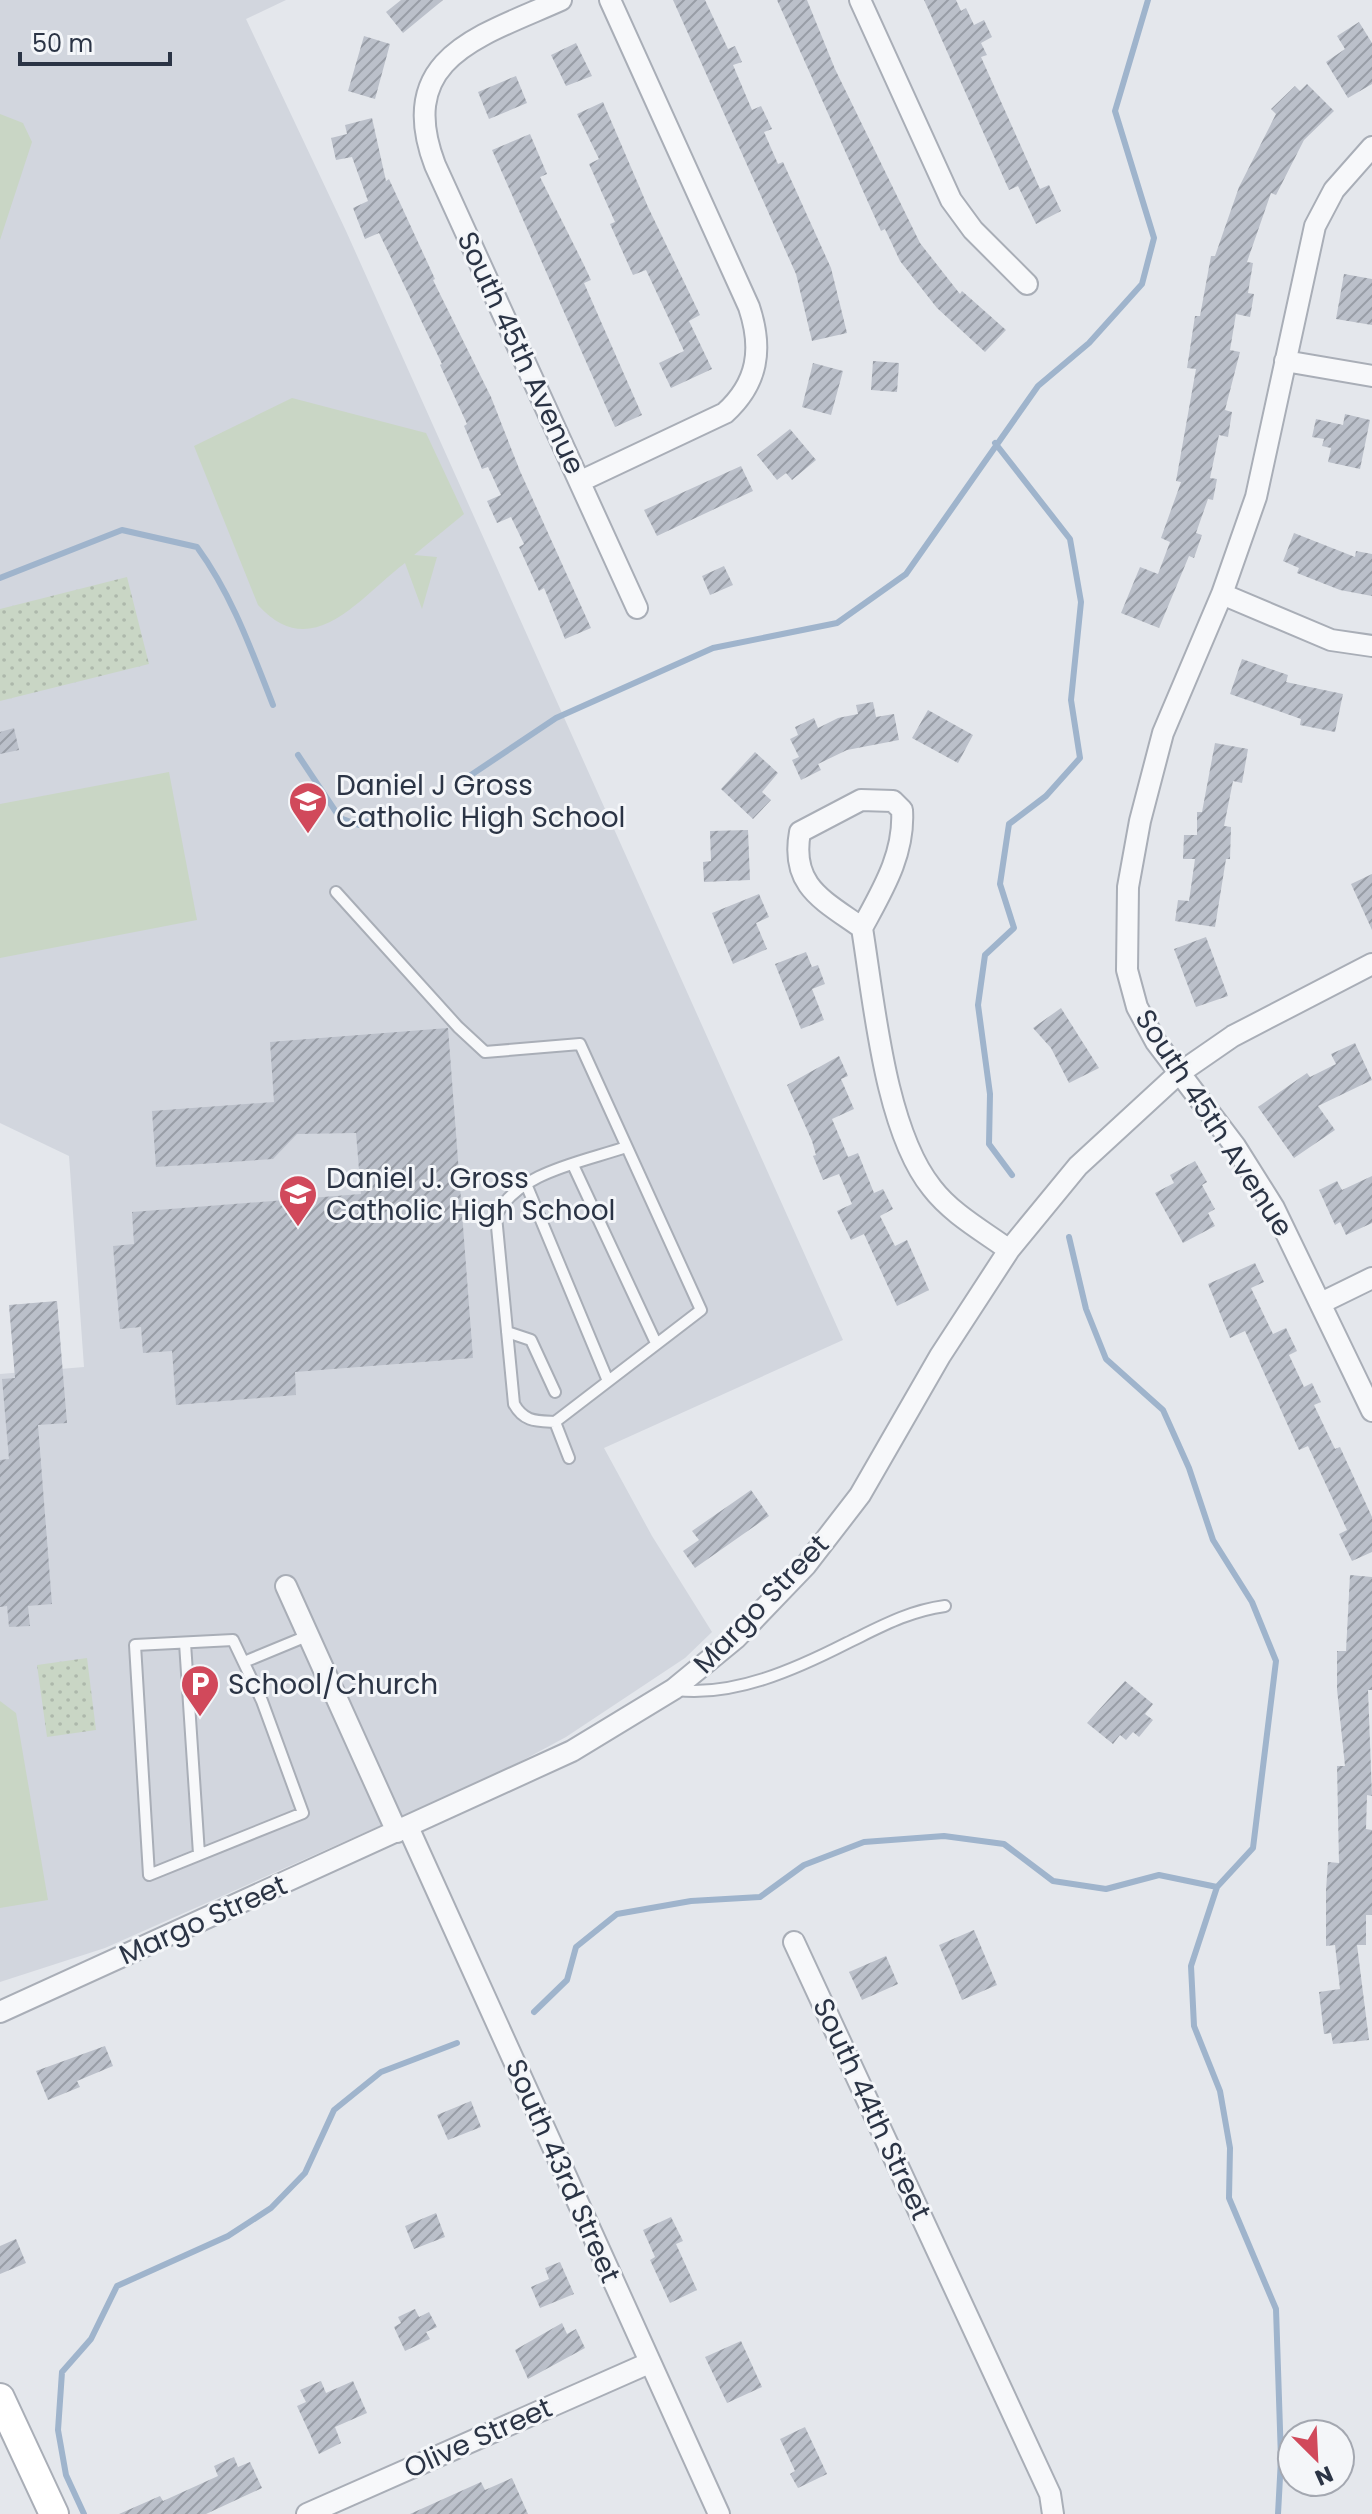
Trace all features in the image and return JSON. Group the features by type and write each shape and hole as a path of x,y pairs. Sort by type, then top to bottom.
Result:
{"street":[{"name":"South 45th Avenue","path":"561,0 477,38 437,72 426,93 423,122 435,165 637,608"},
{"path":"581,481 725,413 742,398 753,379 758,340 755,324 721,242 610,0"},
{"path":"860,0 951,200 973,230 1027,284"},
{"name":"South 45th Avenue","path":"1372,147 1334,190 1315,226 1256,497 1222,594 1163,733 1140,821 1128,887 1127,970 1137,1007 1178,1074 1235,1146 1274,1208 1372,1411"},
{"path":"1285,361 1372,376"},
{"path":"1222,594 1331,640 1372,646"},
{"path":"862,928 802,880 796,853 800,832 861,800 893,801 902,810 900,847 862,928 892,1095 914,1160 931,1188 950,1207 1009,1250"},
{"name":"Margo Street","path":"0,2012 572,1751 674,1689 736,1638 806,1565 851,1507 940,1356 1009,1250 1078,1166 1178,1074 1279,1009 1372,964"},
{"path":"1321,1303 1372,1278"},
{"name":"South 43rd Street","path":"286,1586 719,2514"},
{"name":"South 44th Street","path":"794,1942 1050,2494 1053,2514"},
{"name":"Olive Street","path":"307,2514 649,2363"},
{"path":"1,2402 54,2514"}],"lane":[{"path":"336,892 458,1027 485,1052 580,1044 701,1310 555,1422 533,1421 521,1415 514,1404 496,1216 503,1202 526,1184 626,1147"},
{"path":"573,1165 656,1343"},
{"path":"526,1184 608,1381"},
{"path":"507,1332 531,1340 555,1392"},
{"path":"555,1422 569,1458"},
{"path":"674,1689 722,1691 820,1657 915,1610 945,1606"},
{"path":"244,1662 307,1636"},
{"path":"233,1640 244,1662 303,1813 149,1875 135,1645 233,1640"},
{"path":"185,1643 199,1854"}],"shaded area":[{"name":"Daniel J Gross Catholic High School","path":"0,0 286,0 246,19 346,231 843,1340 604,1448 652,1536 712,1632 685,1658 566,1737 501,1772 105,1948 0,1982 0,1374 84,1367 69,1156 0,1123"}],"green space":[{"path":"0,114 23,123 32,142 0,240"},
{"path":"292,398 426,433 464,514 414,555 437,557 422,609 405,563 353,607 334,620 316,627 297,629 278,622 258,605 194,446"},
{"path":"127,577 149,664 0,701 0,609"},
{"path":"169,772 197,920 0,958 0,804"},
{"path":"87,1658 96,1730 47,1737 37,1665"},
{"path":"0,1701 16,1713 48,1900 0,1908"}],"building":[{"path":"401,0 443,0 403,33 386,12"},
{"path":"673,0 705,0 728,49 735,46 742,62 733,65 752,110 761,106 772,129 764,132 778,164 783,162 831,268 847,333 812,341 796,274"},
{"path":"777,0 807,0 835,69 920,243 960,294 962,291 1006,330 985,352 937,308 900,261 885,229 881,231"},
{"path":"924,0 956,0 961,11 966,8 974,25 984,20 992,37 981,43 987,55 981,57 1040,189 1049,185 1061,211 1036,224 1018,186 1009,190"},
{"path":"1359,22 1372,43 1372,84 1348,98 1326,62 1345,49 1337,36"},
{"path":"364,36 390,44 375,99 348,91"},
{"path":"576,43 592,76 566,86 551,55"},
{"path":"516,76 527,103 489,119 478,92"},
{"path":"1307,84 1334,111 1304,140 1276,195 1271,193 1247,262 1253,263 1248,293 1254,294 1250,317 1236,314 1230,350 1240,352 1225,410 1232,412 1228,437 1219,435 1210,478 1217,479 1213,500 1208,499 1196,533 1202,535 1194,558 1189,556 1159,628 1121,613 1140,567 1158,574 1170,542 1161,538 1181,482 1176,481 1196,369 1187,368 1195,316 1200,316 1211,256 1215,256 1239,187 1276,114 1271,109 1295,86 1300,91"},
{"path":"603,102 648,207 700,315 689,321 712,369 671,388 659,363 684,351 646,270 633,275 610,224 615,222 589,164 599,159 577,114"},
{"path":"372,118 386,181 389,179 433,280 491,397 520,471 591,628 565,639 544,588 539,591 519,547 524,544 511,517 497,523 487,501 501,495 488,467 482,469 442,364 379,233 365,239 353,208 368,201 352,157 336,160 331,138 347,134 345,125"},
{"path":"530,134 547,174 540,177 591,280 584,283 642,415 615,427 492,150"},
{"path":"1344,274 1372,279 1372,325 1336,319"},
{"path":"873,361 899,363 897,392 871,390"},
{"path":"813,363 843,371 831,415 802,407"},
{"path":"1345,414 1370,420 1360,469 1328,462 1331,448 1322,446 1324,439 1312,437 1316,419 1343,425"},
{"path":"790,429 816,460 792,480 786,473 777,480 757,455"},
{"path":"741,466 753,491 657,536 644,510"},
{"path":"1294,533 1355,557 1356,551 1372,554 1372,596 1340,590 1297,573 1299,568 1283,561"},
{"path":"724,566 733,585 710,595 702,576"},
{"path":"1242,659 1288,675 1286,682 1343,694 1335,732 1300,725 1301,719 1230,694"},
{"path":"873,702 876,717 894,714 899,740 847,750 818,764 821,770 801,780 792,760 799,757 790,739 798,735 795,727 814,718 818,728 838,718 858,714 856,705"},
{"path":"928,710 973,735 958,763 912,738"},
{"path":"14,728 19,750 0,754 0,732"},
{"path":"1215,743 1248,749 1242,783 1233,781 1224,826 1231,827 1230,859 1226,859 1215,927 1175,921 1178,900 1189,901 1195,859 1183,859 1184,835 1197,835 1197,812 1202,812"},
{"path":"755,752 778,773 762,792 771,800 753,819 721,789"},
{"path":"748,830 750,880 704,882 703,862 711,861 710,831"},
{"path":"1372,874 1372,930 1351,884"},
{"path":"759,894 769,917 756,923 767,949 733,964 712,913"},
{"path":"1206,937 1228,996 1196,1007 1174,949"},
{"path":"806,952 812,967 818,965 825,984 812,989 824,1020 801,1029 775,964"},
{"path":"1061,1008 1099,1068 1069,1083 1051,1048 1033,1028"},
{"name":"Daniel J. Gross Catholic High School","path":"448,1028 473,1358 295,1372 296,1395 176,1405 172,1351 143,1353 141,1327 120,1329 113,1246 134,1244 132,1212 361,1194 356,1133 297,1134 273,1159 156,1167 152,1111 274,1102 270,1042"},
{"path":"1355,1043 1372,1080 1318,1106 1335,1130 1294,1158 1258,1107 1307,1073 1310,1077 1336,1064 1331,1054"},
{"path":"839,1056 848,1076 841,1079 854,1109 832,1119 848,1157 858,1153 874,1193 883,1189 893,1209 880,1216 895,1246 907,1240 929,1290 897,1306 864,1234 851,1240 837,1211 852,1204 839,1174 823,1180 813,1156 816,1155 812,1141 787,1085"},
{"path":"1195,1161 1207,1182 1202,1185 1215,1209 1208,1213 1215,1226 1183,1243 1155,1193 1174,1183 1170,1175"},
{"path":"1372,1176 1372,1223 1346,1235 1340,1222 1335,1225 1319,1190 1337,1181 1342,1190"},
{"path":"1255,1263 1264,1282 1251,1288 1273,1334 1286,1328 1297,1351 1289,1355 1304,1387 1312,1383 1321,1402 1314,1405 1335,1449 1340,1447 1372,1517 1372,1552 1352,1561 1339,1534 1347,1530 1308,1446 1299,1450 1245,1331 1230,1338 1208,1284"},
{"path":"57,1301 67,1423 38,1425 52,1604 28,1606 30,1626 9,1627 7,1606 0,1607 0,1460 9,1459 2,1379 15,1378 9,1305"},
{"path":"751,1490 769,1516 695,1568 683,1551 699,1540 692,1531"},
{"path":"1350,1575 1372,1577 1372,1690 1368,1690 1372,1796 1367,1795 1366,1829 1372,1830 1372,1915 1366,1915 1366,1945 1357,1945 1369,2040 1333,2044 1331,2033 1324,2034 1319,1992 1340,1989 1335,1945 1326,1946 1326,1890 1328,1862 1339,1863 1337,1766 1345,1766 1337,1689 1337,1651 1346,1651"},
{"path":"1125,1681 1153,1704 1145,1714 1153,1720 1139,1737 1133,1732 1126,1740 1120,1735 1113,1744 1087,1723"},
{"path":"974,1930 997,1985 962,2000 939,1945"},
{"path":"886,1956 898,1984 862,2000 849,1972"},
{"path":"105,2046 113,2066 77,2081 80,2087 48,2100 36,2071"},
{"path":"471,2101 481,2127 448,2140 437,2115"},
{"path":"436,2213 445,2237 414,2249 405,2226"},
{"path":"671,2217 683,2241 676,2244 697,2290 670,2303 650,2260 655,2257 643,2230"},
{"path":"16,2239 26,2263 0,2274 0,2246"},
{"path":"560,2262 574,2294 540,2308 531,2287 549,2279 545,2268"},
{"path":"415,2309 419,2317 429,2312 437,2327 426,2332 430,2339 405,2351 394,2327 401,2323 398,2317"},
{"path":"562,2323 567,2334 576,2329 585,2348 528,2379 515,2350"},
{"path":"741,2341 762,2387 727,2403 705,2357"},
{"path":"321,2381 326,2393 353,2381 367,2413 335,2427 341,2443 319,2454 297,2406 306,2402 300,2390"},
{"path":"805,2427 827,2474 798,2488 790,2474 795,2471 780,2439"},
{"path":"234,2457 238,2467 250,2462 262,2488 206,2514 119,2514 160,2496 163,2501 218,2476 214,2466"},
{"path":"512,2478 528,2514 410,2514 481,2482 485,2490"}],"waterway":[{"path":"465,779 556,718 713,648 837,623 906,574 1038,386 1089,343 1142,284 1154,238 1115,111 1148,0"},
{"path":"995,443 1070,539 1081,602 1071,700 1080,758 1046,796 1009,824 1000,884 1014,928 985,955 978,1005 990,1094 989,1144 1012,1175"},
{"path":"0,578 122,530 197,547 231,603 273,705"},
{"path":"298,755 340,818 359,825 379,817"},
{"path":"1069,1237 1086,1309 1106,1359 1163,1410 1189,1468 1213,1540 1252,1602 1276,1661 1253,1848 1217,1887 1191,1966 1194,2026 1220,2091 1230,2148 1229,2198 1276,2309 1281,2459 1278,2514"},
{"path":"534,2012 567,1980 576,1947 617,1914 691,1901 760,1897 804,1865 864,1842 944,1836 1004,1844 1053,1881 1106,1889 1159,1875 1217,1887"},
{"path":"84,2514 66,2475 58,2430 62,2372 91,2339 117,2286 228,2236 271,2208 305,2173 334,2110 381,2072 457,2043"}],"place":[{"name":"Daniel J Gross Catholic High School","path":"308,835"},
{"name":"Daniel J. Gross Catholic High School","path":"298,1228"},
{"name":"School/Church","path":"200,1718"}]}
